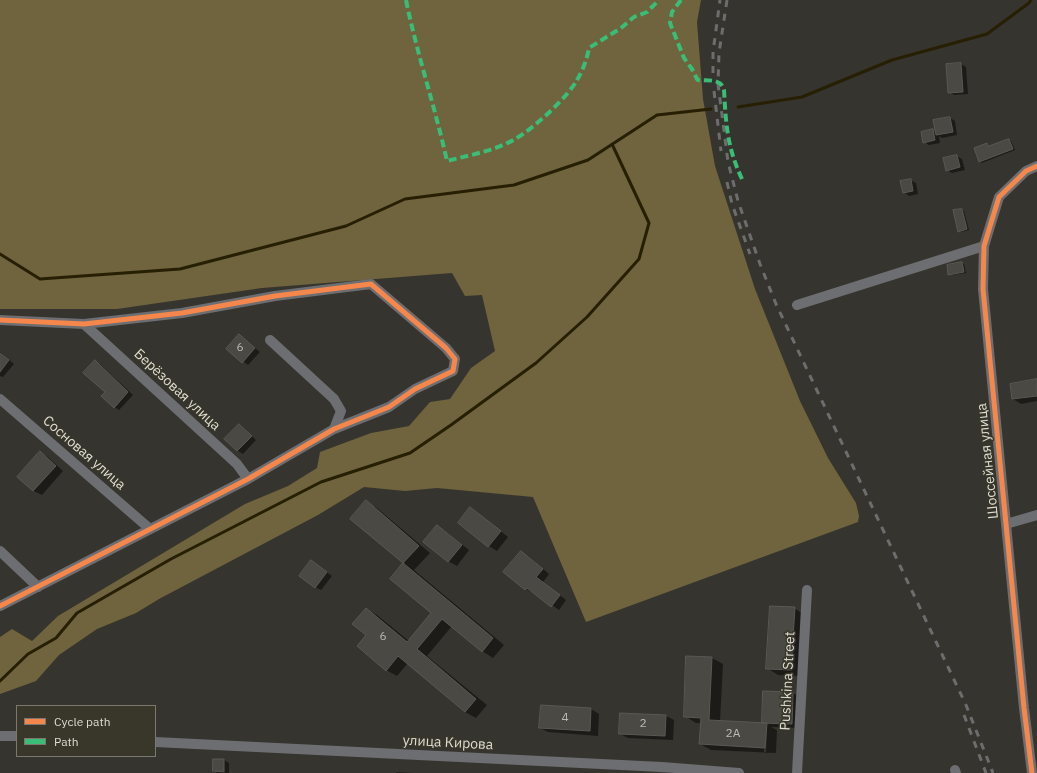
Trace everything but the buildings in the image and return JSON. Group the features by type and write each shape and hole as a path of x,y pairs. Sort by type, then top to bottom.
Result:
{"street":[{"name":"Шоссейная улица","path":"1032,773 1024,708 983,289 984,246 999,197 1026,171 1037,166"},
{"path":"797,306 984,246"},
{"path":"0,320 84,324 182,313 275,296 371,284 446,348 455,359 453,371 415,389 389,406 334,429 248,479 0,606"},
{"name":"Берёзовая улица","path":"84,324 237,464 248,479"},
{"path":"270,340 334,399 341,411 334,429"},
{"name":"Сосновая улица","path":"0,399 150,529"},
{"path":"1006,524 1037,514"},
{"path":"0,551 38,587"},
{"name":"Pushkina Street","path":"797,773 807,590"},
{"path":"0,736 16,736"},
{"name":"улица Кирова","path":"156,742 654,767 739,773"}],"shaded area":[{"path":"0,0 701,0 697,22 703,99 715,166 755,289 800,401 828,458 856,503 859,516 858,522 586,622 533,497 437,488 405,491 364,487 318,515 159,599 136,613 97,629 59,655 36,681 0,694 0,637 12,629 32,641 58,616 245,504 288,486 317,468 320,452 371,433 409,426 430,402 450,399 471,368 495,351 482,295 465,296 452,273 262,288 117,309 0,309"}],"waterway":[{"path":"738,107 802,97 892,60 987,34 1031,0"},
{"path":"0,254 40,279 180,269 346,226 405,199 514,185 588,160 657,115 711,109"},
{"path":"0,681 28,654 56,638 77,613 171,559 321,482 410,453 536,363 587,317 639,259 649,223 612,144"}],"railway":[{"path":"713,73 713,52 720,0"},
{"path":"727,0 719,53 718,84 728,162 738,201 776,304 966,705 993,773"},
{"path":"714,91 721,151"},
{"path":"727,182 732,204 750,254"},
{"path":"964,715 986,773"}],"marked path":[{"path":"406,0 447,161 499,147 522,135 558,104 566,95 583,68 589,48 621,28 634,17 647,12 659,0"},
{"path":"681,0 672,12 670,23 684,58 697,79 717,82 724,90 730,146 742,179"}],"cycle path":[{"path":"1032,773 1024,708 983,289 984,246 999,197 1026,171 1037,166"},
{"path":"0,320 84,324 182,313 275,296 371,284 446,348 455,359 453,371 415,389 389,407 334,429 248,479 0,606"}]}
